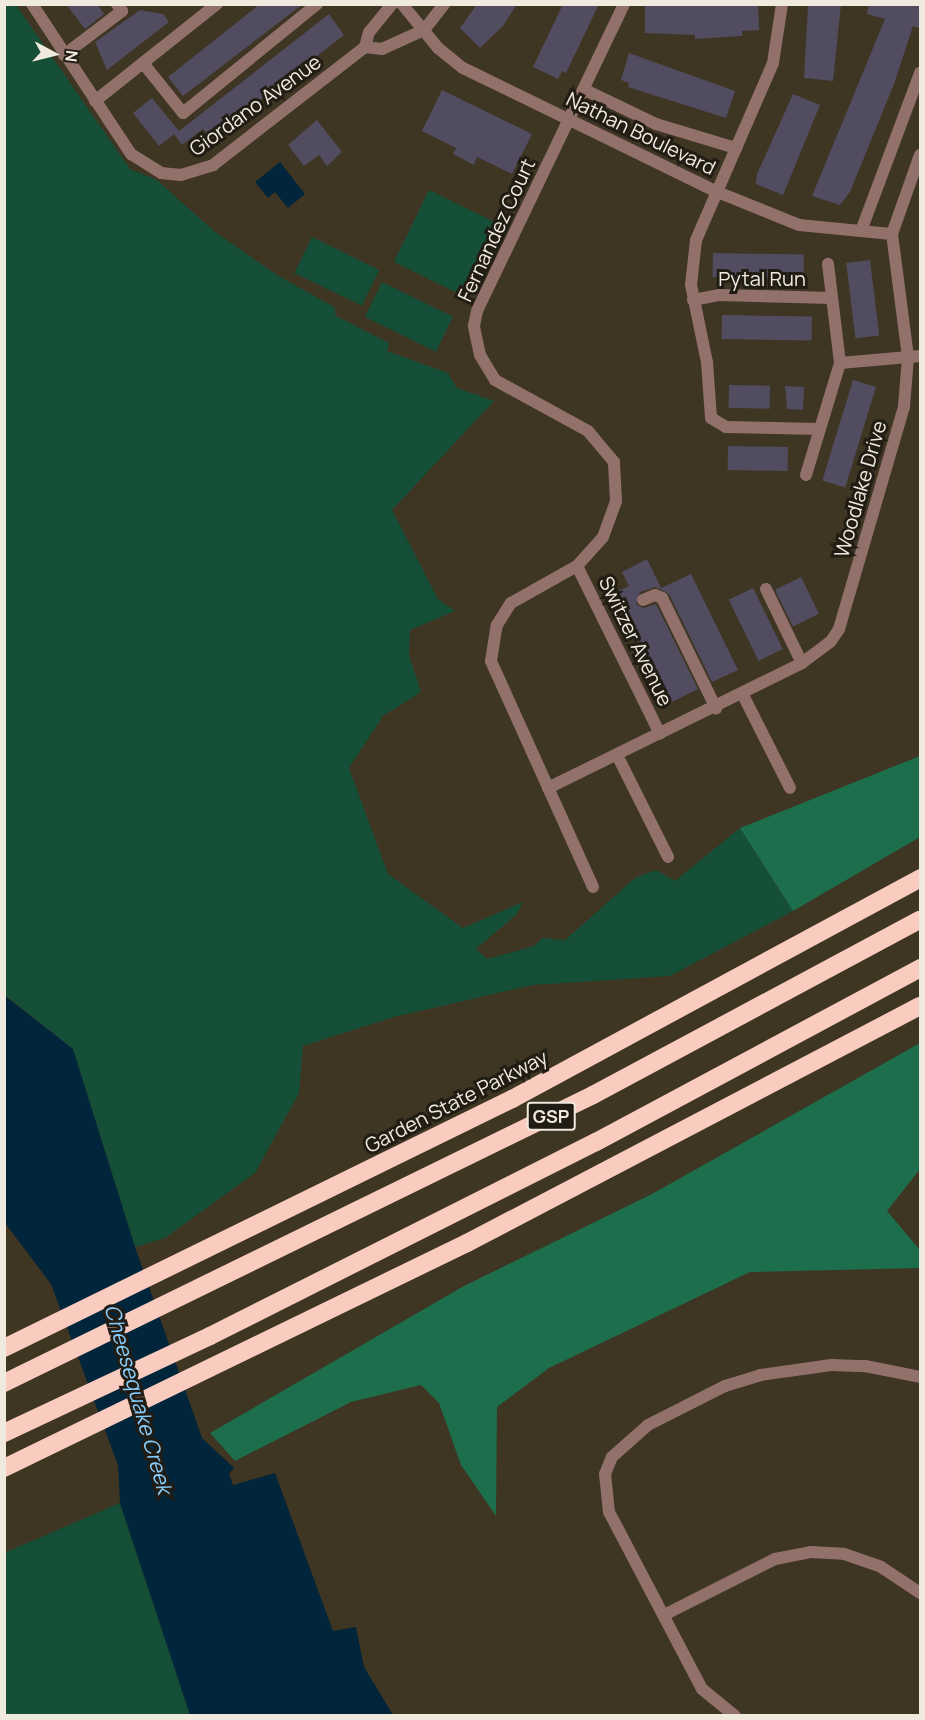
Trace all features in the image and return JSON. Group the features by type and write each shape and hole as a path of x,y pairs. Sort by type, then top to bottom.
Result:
{"highway":[{"name":"Garden State Parkway","path":"4,1348 189,1260 668,1017 921,878"},
{"name":"GSP","path":"4,1383 602,1090 921,920"},
{"name":"GSP","path":"4,1433 210,1336 644,1117 921,968"},
{"path":"4,1468 209,1370 613,1168 921,1006"}],"street":[{"name":"Giordano Avenue","path":"32,4 95,101 143,165 161,173 198,172 365,48 369,32 392,4"},
{"path":"64,55 122,11 117,4"},
{"path":"143,63 183,113 317,4"},
{"name":"Nathan Boulevard","path":"402,4 424,30 463,68 715,191 799,225 892,234"},
{"path":"424,30 444,4"},
{"name":"Fernandez Court","path":"593,887 491,661 497,625 511,603 577,566 603,537 616,501 614,462 588,431 495,380 480,356 474,326 482,301 585,90 624,4"},
{"path":"782,4 773,63 715,191 692,255 693,300 707,362 707,410 718,424 820,429"},
{"path":"95,101 216,5"},
{"name":"Giordano Avenue","path":"365,48 382,49 424,30"},
{"path":"861,231 921,73"},
{"path":"585,90 656,124 736,148"},
{"name":"Woodlake Drive","path":"548,788 743,695 802,663 820,651 839,629 904,406 914,357 892,234 921,155"},
{"path":"806,475 840,363 828,264"},
{"name":"Pytal Run","path":"693,300 718,295 832,298"},
{"path":"840,363 914,357"},
{"name":"Switzer Avenue","path":"577,566 660,734"},
{"path":"766,590 802,663"},
{"path":"643,600 655,595 662,598 716,708"},
{"path":"743,695 790,788"},
{"path":"617,755 668,857"},
{"path":"735,1716 702,1689 609,1512 605,1494 605,1474 623,1443 648,1425 725,1386 760,1375 831,1365 865,1366 921,1377"},
{"path":"664,1615 775,1559 810,1551 844,1554 880,1567 921,1593"}],"green space":[{"path":"4,5 16,5 130,169 157,180 214,231 277,275 334,307 336,316 389,343 387,351 448,373 457,388 494,401 392,510 438,599 455,611 410,630 409,655 421,692 383,716 349,768 388,874 463,928 523,902 517,914 476,949 487,959 534,946 542,938 565,940 635,878 656,870 675,881 740,828 793,911 670,976 533,985 394,1017 303,1046 299,1093 255,1173 165,1238 135,1247 73,1049 5,995"},
{"path":"429,190 501,225 466,297 394,262"},
{"path":"312,237 379,270 362,306 294,273"},
{"path":"382,282 453,317 436,352 365,317"},
{"path":"920,756 920,837 793,911 740,828"},
{"path":"920,1043 920,1169 887,1211 920,1250 920,1268 750,1272 549,1368 497,1407 496,1516 461,1465 439,1403 421,1385 351,1402 235,1461 210,1433 464,1286 652,1194"},
{"path":"120,1503 190,1715 5,1715 4,1553"}],"water":[{"path":"280,162 305,194 288,208 275,192 268,198 255,182"},
{"name":"Cheesequake Creek","path":"4,995 73,1049 135,1247 202,1438 234,1468 229,1474 233,1485 275,1473 333,1631 356,1627 364,1667 393,1715 190,1715 120,1503 118,1465 51,1284 5,1223"}],"building":[{"path":"66,4 97,4 104,14 85,29"},
{"path":"260,4 303,4 183,96 168,77"},
{"path":"477,4 517,4 503,26 480,48 460,28"},
{"path":"563,4 599,4 566,73 562,71 558,79 533,67"},
{"path":"758,4 759,30 742,31 742,36 695,39 695,35 645,33 645,5"},
{"path":"841,4 833,81 804,78 808,6"},
{"path":"869,4 921,4 921,29 913,26 894,84 850,192 840,205 812,196 885,19 867,14"},
{"path":"140,10 163,14 169,22 107,70 95,42"},
{"path":"329,14 344,35 211,139 203,129 182,145 174,134 159,146 133,113 152,98 179,131"},
{"path":"629,53 735,91 726,118 628,87 629,83 621,80"},
{"path":"442,90 532,134 512,174 477,157 474,165 453,154 456,148 422,131"},
{"path":"793,94 820,105 783,195 756,184 757,174"},
{"path":"317,120 342,152 327,166 319,155 304,166 288,145"},
{"path":"713,253 804,255 804,279 713,277"},
{"path":"870,260 879,335 855,338 846,263"},
{"path":"722,315 812,317 812,341 722,339"},
{"path":"853,380 876,387 845,487 822,480"},
{"path":"729,385 770,386 770,409 729,408"},
{"path":"785,386 804,387 803,410 787,409"},
{"path":"728,446 788,447 788,471 728,470"},
{"path":"647,559 661,588 691,574 738,670 712,682 669,594 655,587 640,592 636,604 643,608 656,604 698,689 672,702 616,592 629,586 622,572"},
{"path":"801,577 819,614 793,627 775,590"},
{"path":"753,588 783,649 759,661 729,600"}]}
